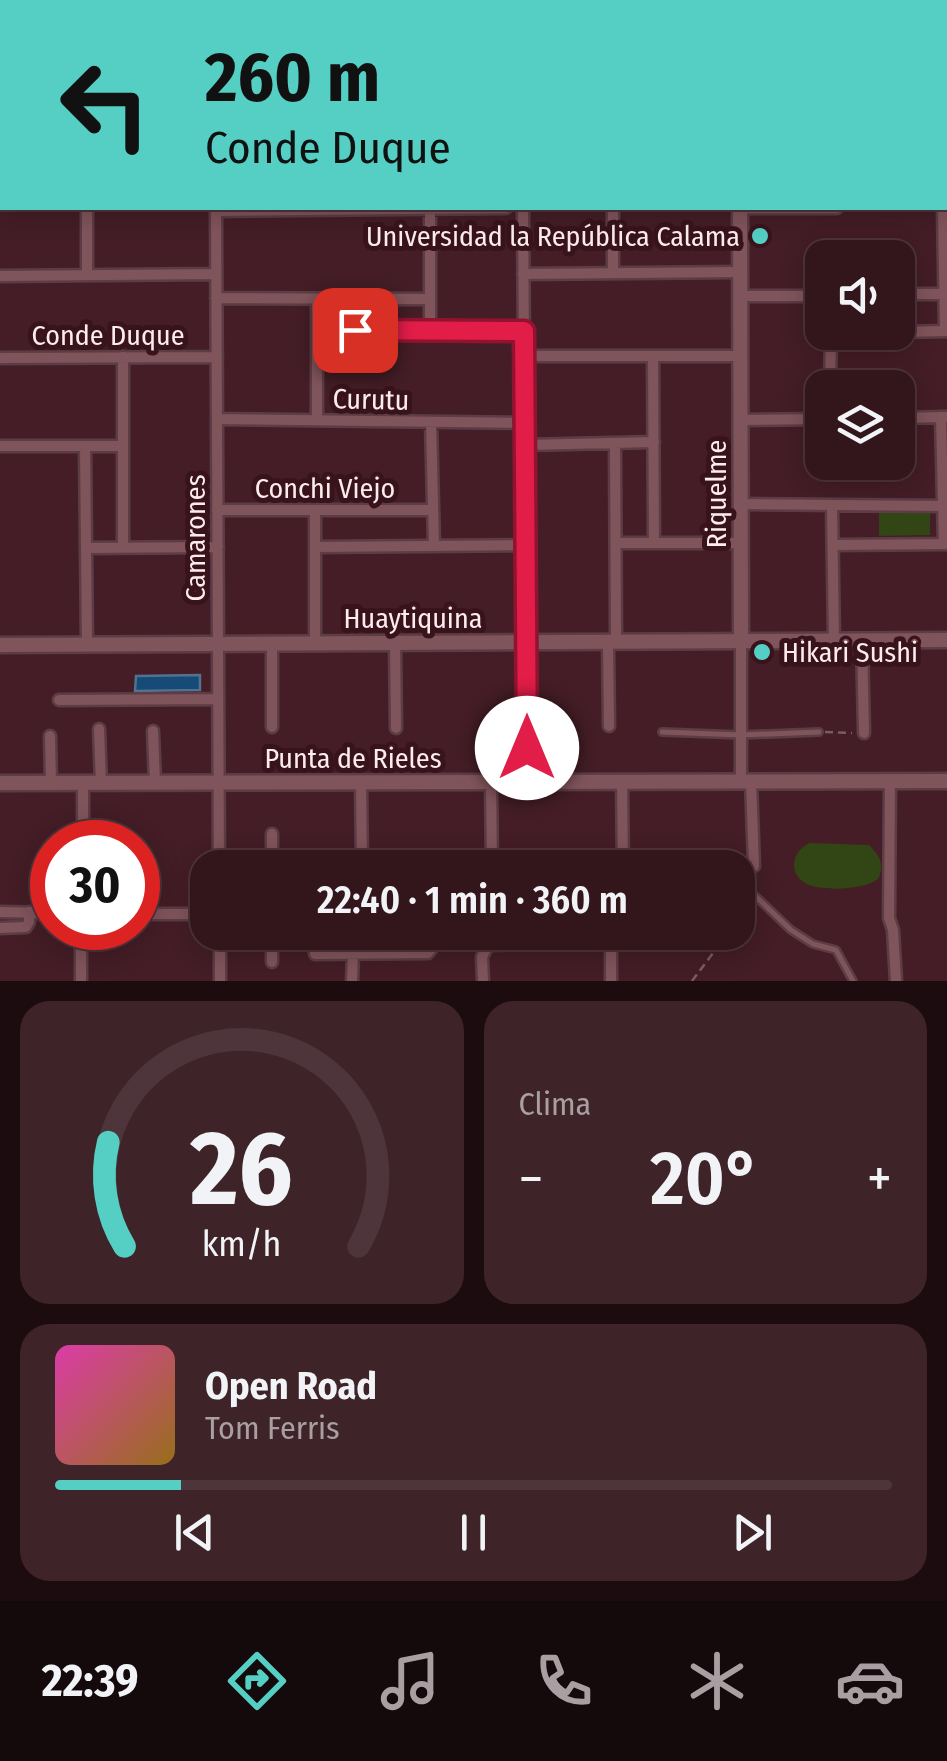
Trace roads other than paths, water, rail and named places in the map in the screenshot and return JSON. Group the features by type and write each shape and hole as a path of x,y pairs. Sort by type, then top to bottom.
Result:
{"street":[{"path":"87,210 88,275"},
{"name":"Camarones","path":"216,210 219,850"},
{"path":"430,210 430,330"},
{"path":"523,210 527,782"},
{"path":"613,210 613,273"},
{"name":"Riquelme","path":"740,210 741,734 752,850"},
{"path":"915,332 946,331 945,210"},
{"path":"524,274 740,272"},
{"path":"0,276 216,274"},
{"path":"915,294 944,294"},
{"path":"740,296 805,296"},
{"name":"Conde Duque","path":"216,298 430,299"},
{"path":"317,299 317,420"},
{"path":"317,329 524,331"},
{"path":"524,356 740,356"},
{"path":"654,356 654,543"},
{"path":"124,357 124,548"},
{"name":"Conde Duque","path":"0,358 217,357"},
{"path":"833,545 945,544 944,417 915,418"},
{"path":"741,420 805,418"},
{"name":"Curutu","path":"217,419 525,423"},
{"path":"432,422 434,546"},
{"path":"609,726 616,542 615,442"},
{"path":"525,444 654,442"},
{"path":"0,446 124,446"},
{"path":"85,446 87,645"},
{"path":"741,504 943,506"},
{"path":"832,506 834,641"},
{"name":"Conchi Viejo","path":"217,510 433,510"},
{"path":"315,510 315,644"},
{"path":"616,542 741,543"},
{"path":"315,548 526,545"},
{"path":"86,548 218,548"},
{"name":"Huaytiquina","path":"0,646 947,640"},
{"path":"862,641 864,733"},
{"path":"395,643 396,728"},
{"path":"272,644 272,727"},
{"path":"59,700 218,700"},
{"path":"100,729 101,782"},
{"path":"153,731 154,782"},
{"path":"50,736 51,783"},
{"name":"Punta de Rieles","path":"0,783 947,781"},
{"path":"82,782 83,820"},
{"path":"491,782 492,850"},
{"path":"622,782 623,850"},
{"path":"890,782 889,918 896,981"},
{"path":"360,783 362,850"},
{"path":"272,834 272,850"},
{"path":"0,912 29,912 26,927 0,928"},
{"path":"160,914 190,914"},
{"path":"81,981 82,950"},
{"path":"220,950 220,981"},
{"path":"272,950 272,962"},
{"path":"316,950 316,954 430,950"},
{"path":"483,981 485,950"},
{"path":"611,981 617,950"},
{"path":"352,981 353,954"}],"lane":[{"path":"662,732 818,732"},
{"path":"755,896 791,930 813,944 836,950 853,981"}],"place":[{"name":"Universidad la República Calama","path":"760,236"},
{"name":"Hikari Sushi","path":"762,652"}]}
